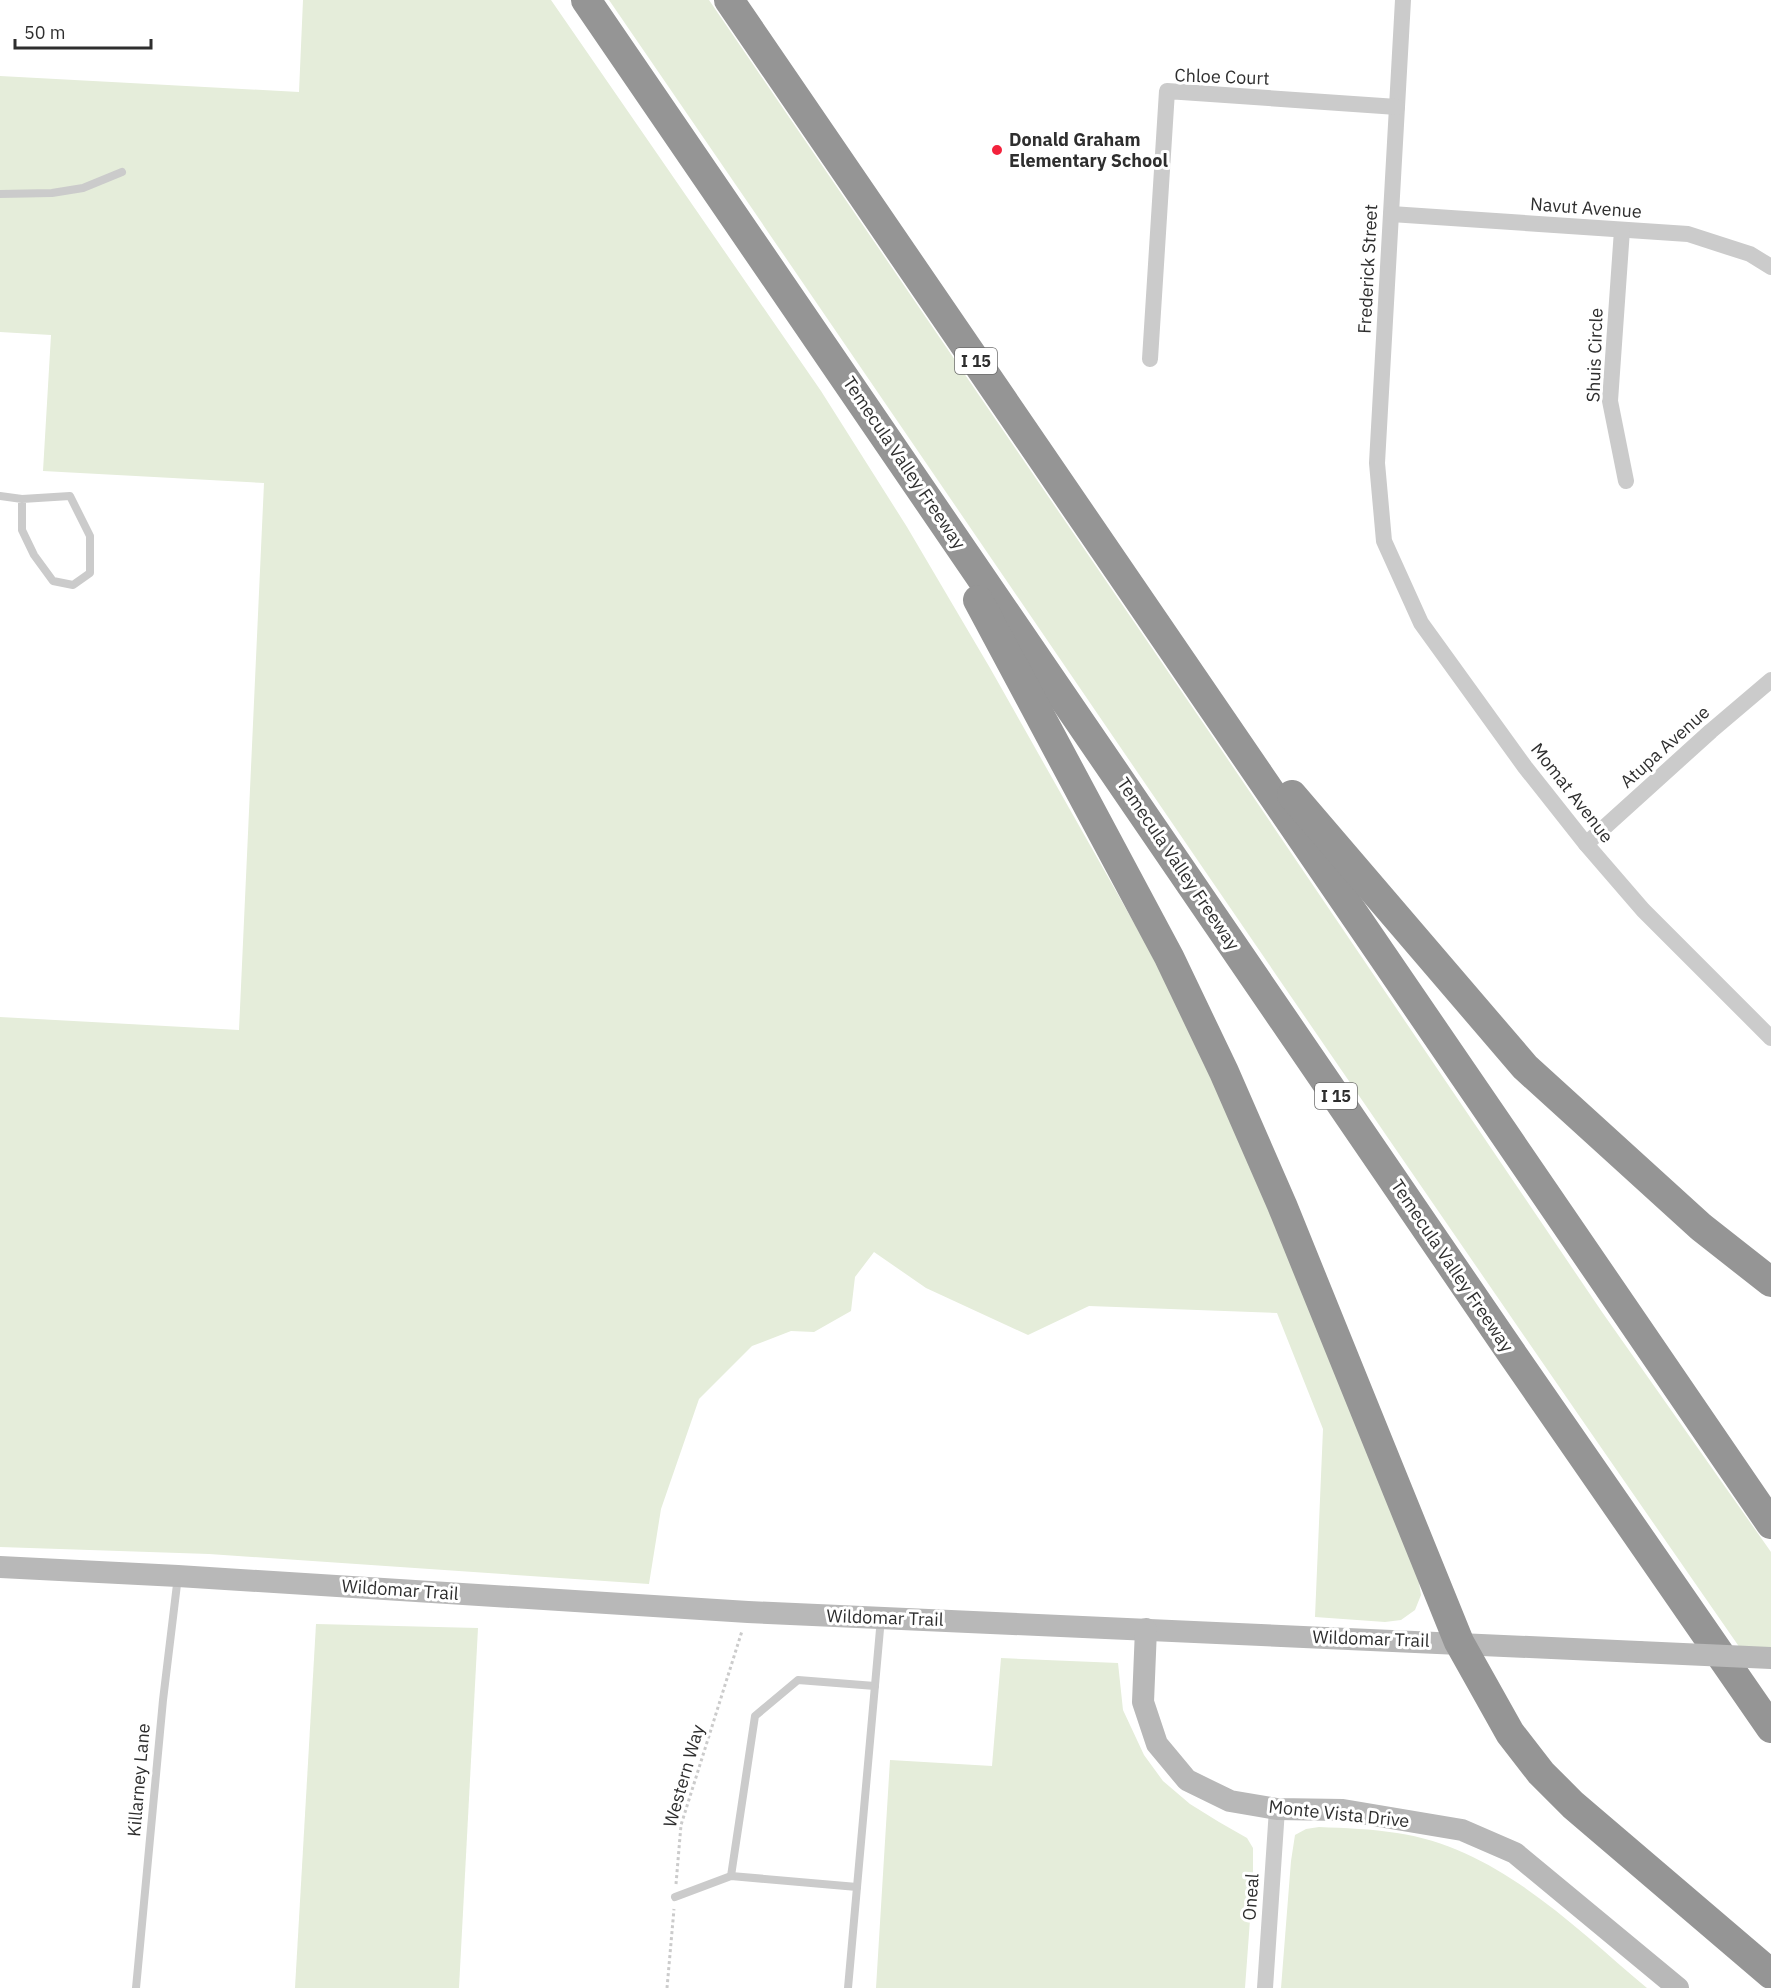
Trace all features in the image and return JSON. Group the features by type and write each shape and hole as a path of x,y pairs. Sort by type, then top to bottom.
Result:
{"highway":[{"name":"Temecula Valley Freeway","path":"586,0 1506,1345 1771,1728"},
{"name":"I 15","path":"729,0 1771,1524"},
{"path":"904,462 1168,957 1224,1072 1282,1205 1459,1642 1510,1733 1541,1773 1573,1805 1771,1974"},
{"path":"1201,688 1525,1066 1701,1227 1771,1282"}],"main road":[{"name":"Wildomar Trail","path":"0,1567 748,1612 1459,1642 1771,1658"},
{"name":"Monte Vista Drive","path":"1146,1629 1143,1702 1157,1744 1186,1780 1230,1801 1277,1809 1343,1810 1462,1830 1515,1853 1678,1988"}],"street":[{"name":"Frederick Street","path":"1384,541 1377,463 1403,0"},
{"name":"Chloe Court","path":"1150,359 1167,91 1397,107"},
{"name":"Navut Avenue","path":"1391,214 1688,234 1750,254 1771,267"},
{"name":"Shuis Circle","path":"1622,230 1611,401 1626,481"},
{"name":"Momat Avenue","path":"1384,541 1421,623 1526,767 1586,844 1643,910 1771,1038"},
{"name":"Atupa Avenue","path":"1586,844 1711,730 1771,681"},
{"name":"Oneal","path":"1265,1988 1277,1809"}],"lane":[{"path":"0,194 52,193 83,188 122,172"},
{"path":"0,496 22,499 70,496 90,536 90,573 73,585 53,581 34,555 22,530 22,499"},
{"name":"Killarney Lane","path":"136,1988 163,1700 178,1576"},
{"path":"848,1988 882,1618"},
{"path":"731,1876 755,1716 798,1680 875,1686"},
{"path":"675,1897 731,1876 857,1887"}],"path":[{"name":"Western Way","path":"668,1988 681,1825 748,1612"}],"green space":[{"path":"303,0 551,0 821,391 907,527 990,668 1147,946 1205,1061 1239,1138 1417,1571 1421,1595 1415,1610 1401,1620 1385,1622 1315,1617 1323,1429 1277,1313 1089,1306 1028,1335 926,1288 874,1252 855,1277 851,1311 814,1332 791,1331 752,1346 699,1399 661,1509 649,1584 209,1554 0,1547 0,1017 239,1030 264,483 43,471 51,335 0,332 0,76 299,92"},
{"path":"609,0 709,0 1602,1312 1771,1552 1771,1650 1740,1648"},
{"path":"316,1624 478,1628 459,1988 295,1988"},
{"path":"1001,1658 1118,1663 1123,1710 1144,1755 1163,1781 1190,1804 1247,1838 1253,1848 1245,1988 876,1988 890,1760 992,1766"},
{"path":"1319,1827 1397,1833 1434,1841 1468,1855 1501,1872 1532,1893 1647,1988 1281,1988 1295,1835 1306,1829"}],"place":[{"name":"Donald Graham Elementary School","path":"997,150"}]}
